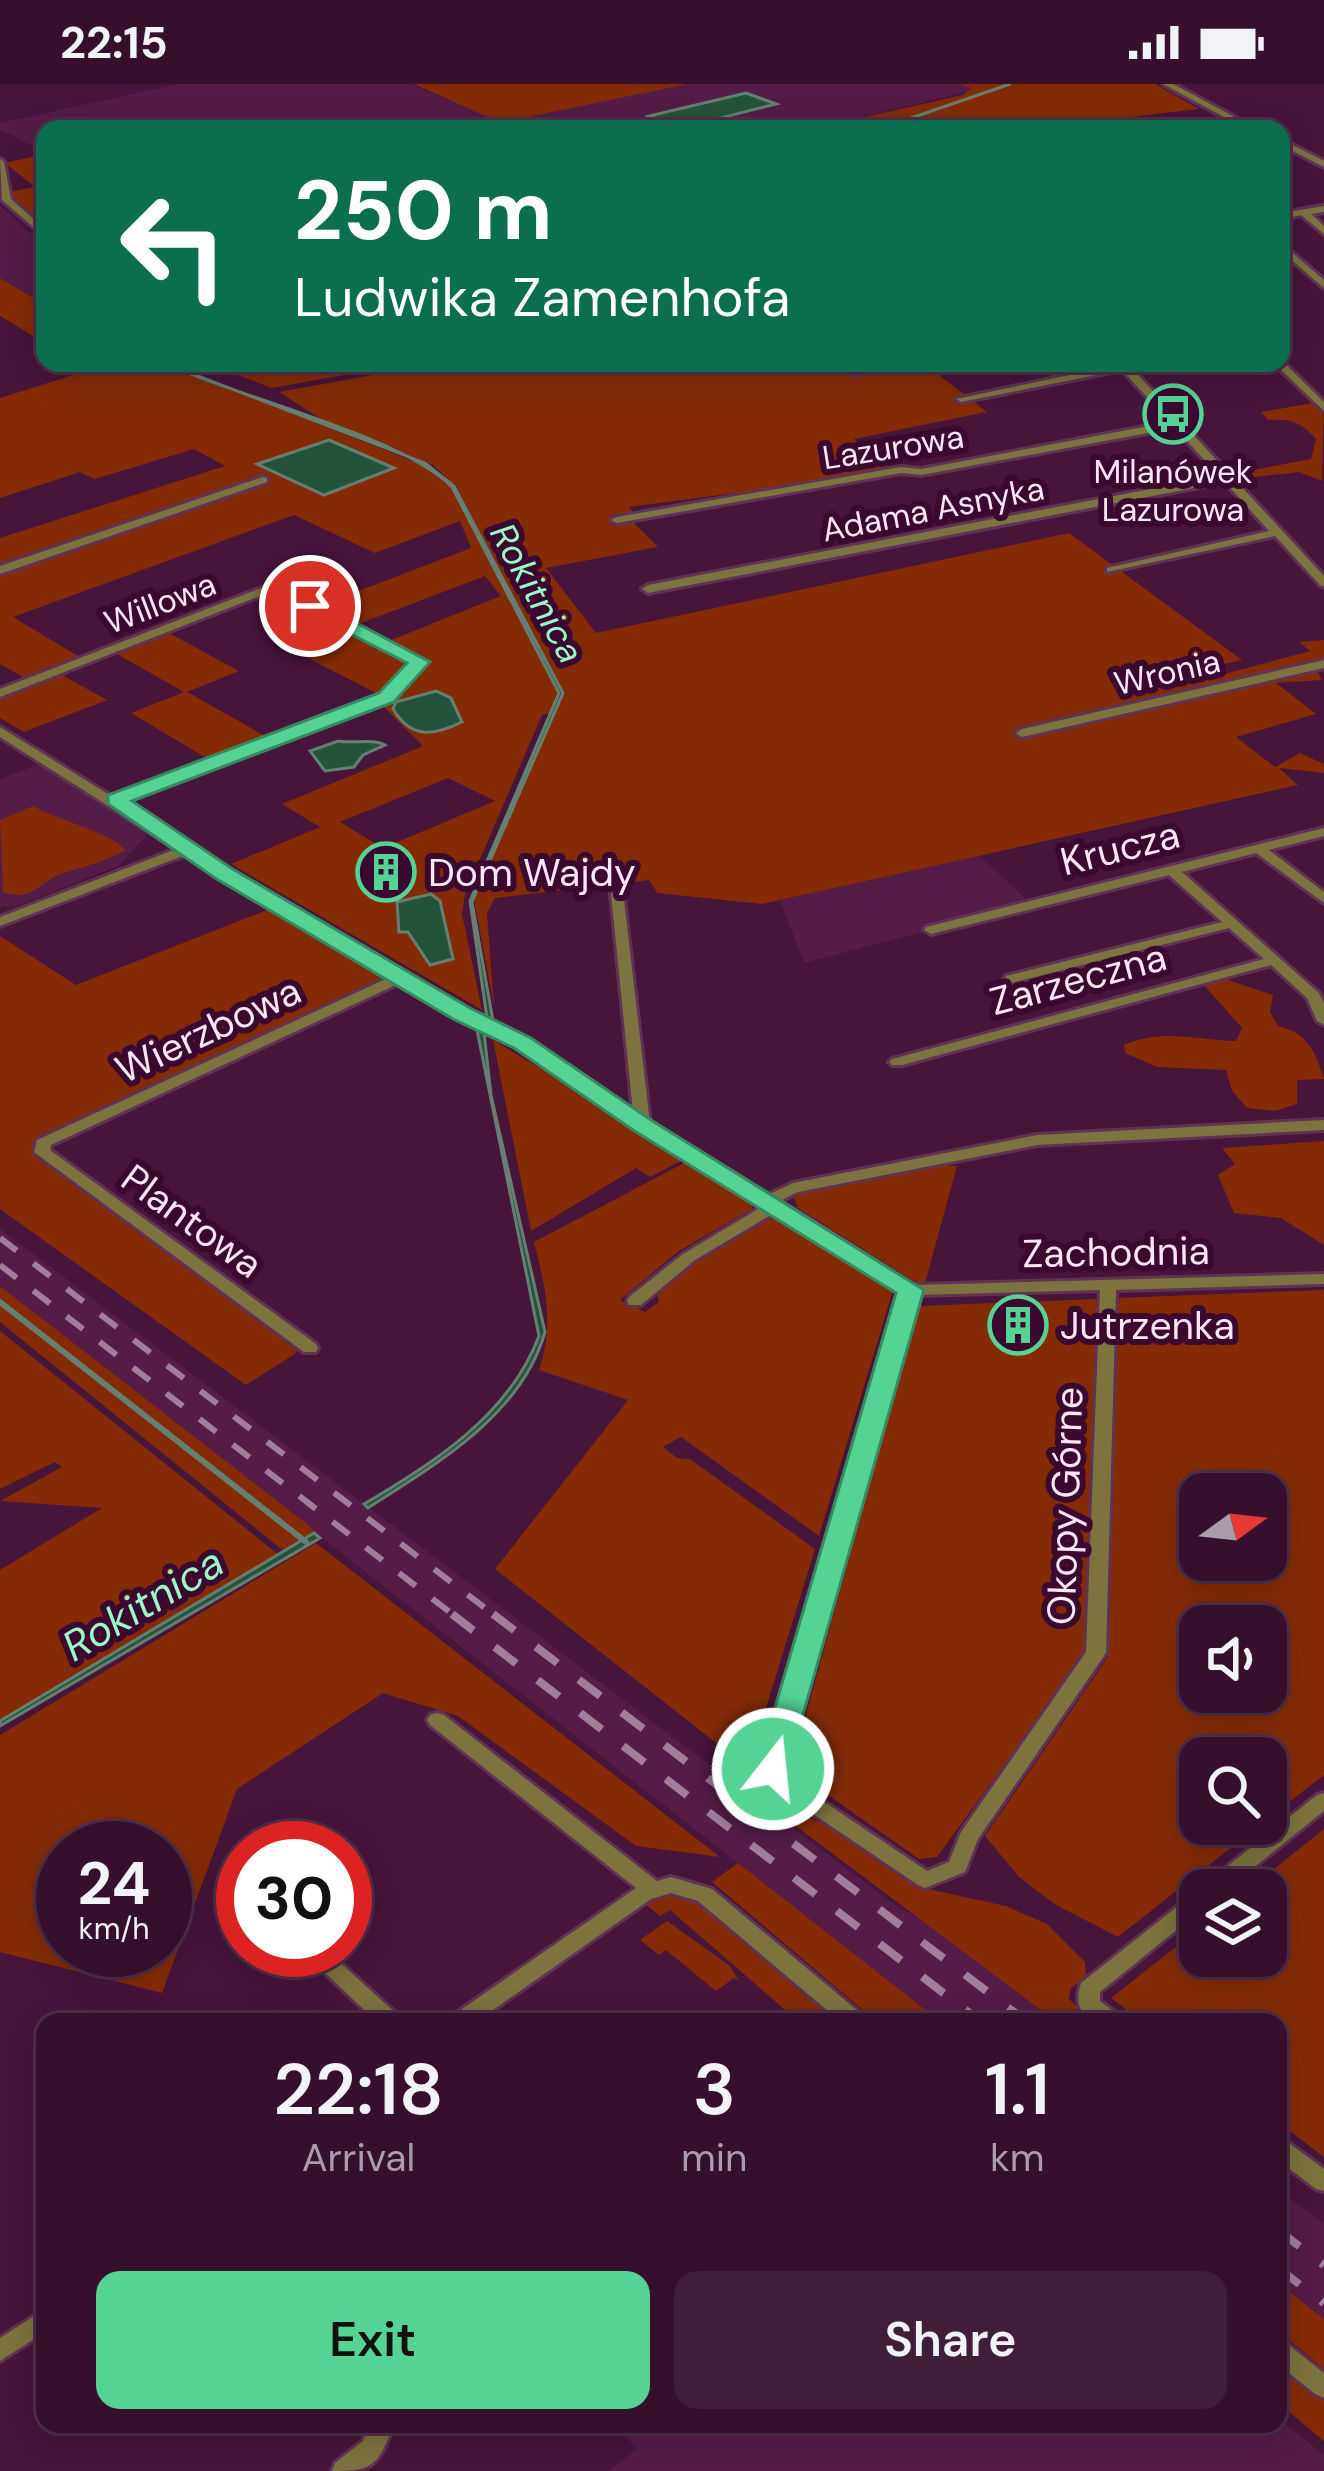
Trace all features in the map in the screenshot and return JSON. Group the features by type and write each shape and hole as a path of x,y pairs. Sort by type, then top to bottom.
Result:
{"street":[{"path":"1167,84 1236,120"},
{"path":"1290,147 1324,164"},
{"path":"0,162 7,200 36,226"},
{"path":"1290,214 1324,209"},
{"path":"1303,212 1324,231"},
{"path":"1290,254 1324,285"},
{"path":"962,399 1089,372"},
{"path":"1129,372 1324,583"},
{"path":"1288,372 1324,408"},
{"name":"Lazurowa","path":"617,520 901,470 921,472 1177,424"},
{"name":"Adama Asnyka","path":"648,589 1227,478"},
{"path":"0,570 263,480"},
{"path":"1111,570 1277,532"},
{"name":"Willowa","path":"0,693 274,587 420,662 387,697 116,800"},
{"name":"Wronia","path":"1022,733 1324,664"},
{"path":"0,730 116,800 185,850 461,1013 523,1043 642,1125 910,1290"},
{"name":"Krucza","path":"931,930 1324,832"},
{"path":"1258,848 1324,899"},
{"path":"0,922 185,850"},
{"path":"1171,869 1314,996 1324,1021"},
{"path":"618,894 642,1125"},
{"path":"1011,980 1233,923"},
{"name":"Zarzeczna","path":"897,1062 1275,960"},
{"name":"Wierzbowa","path":"43,1143 401,977"},
{"path":"634,1301 689,1257 793,1187 1037,1140 1324,1125"},
{"name":"Plantowa","path":"43,1143 42,1152 310,1348"},
{"name":"Zachodnia","path":"910,1290 1324,1279"},
{"name":"Okopy Górne","path":"910,1290 773,1769 804,1798 925,1880 958,1867 968,1837 1096,1653 1108,1285"},
{"path":"437,1720 651,1888"},
{"path":"1239,1869 1323,1803"},
{"path":"473,2013 651,1888 682,1886 705,1895 845,2013"},
{"path":"1100,2013 1089,2005 1090,1989 1179,1917"},
{"path":"342,1977 381,2013"},
{"path":"1287,2154 1324,2182"},
{"path":"0,2351 36,2325"},
{"path":"1287,2357 1324,2387"},
{"path":"344,2471 373,2448 379,2433"}],"shaded area":[{"path":"179,84 411,84 493,120 36,120 36,147 0,129 0,123"},
{"path":"414,84 687,84 514,120 493,120"},
{"path":"666,84 1001,84 849,120 513,120"},
{"path":"959,84 1155,84 1199,109 1130,117 1134,120 851,120 963,95 972,88"},
{"path":"746,93 776,104 713,120 649,116"},
{"path":"36,156 36,220 9,192 35,187 5,163"},
{"path":"0,206 36,238 36,300 0,278"},
{"path":"0,278 36,300 36,338 0,316"},
{"path":"83,372 187,372 428,467 452,487 560,693 551,713 542,715 465,894 462,914 482,1010 231,864 320,827 282,804 423,746 381,704 396,699 429,662 389,641 501,596 485,576 356,625 319,606 471,548 460,521 375,553 294,515 13,617 78,656 23,677 0,664 0,574 270,480 264,476 0,567 0,538 225,466 194,449 95,479 80,472 0,498 0,398","holes":["448,778 495,801 383,848 340,822"]},
{"path":"230,372 361,372 272,388"},
{"path":"389,372 935,372 987,412 854,439 895,471 737,499 735,493 629,507 636,517 630,519 658,547 546,568 596,633 1069,533 1242,660 1154,680 1165,690 1310,651 1299,642 1324,640 1324,669 1318,672 1322,680 1276,683 1316,714 1236,737 1275,767 1300,753 1324,764 1324,773 1279,768 1298,785 762,904 657,893 649,880 495,898 487,913 494,1006 474,900 564,693 456,486 433,465 324,421 279,392"},
{"path":"238,391 358,434 403,454"},
{"path":"1324,401 1322,481 1299,472 1247,478 1232,474 1311,459 1316,439 1310,433 1295,422 1268,420 1261,412"},
{"path":"329,440 394,468 324,495 257,464"},
{"path":"403,454 425,463 454,486 563,693 472,902 493,1021 487,1018 470,901 559,693 452,487"},
{"path":"344,630 412,663 380,695 292,650"},
{"path":"167,632 239,671 187,692 267,737 208,759 131,713 184,692 115,653"},
{"path":"60,674 107,700 24,732 0,718 0,696"},
{"path":"436,691 451,698 462,722 423,732 407,726 393,709 396,702"},
{"path":"338,741 385,745 363,755 354,767 325,771 310,751"},
{"path":"45,762 144,829 145,837 118,866 16,906 0,907 0,779"},
{"path":"33,806 126,850 55,876 28,893 3,892 0,820"},
{"path":"979,855 1031,904 804,963 780,900"},
{"path":"431,894 440,901 453,959 430,965 408,932 399,932 397,902"},
{"path":"267,910 387,979 34,1142 36,1155 298,1346 296,1353 246,1385 0,1209 0,936 76,985"},
{"path":"1225,979 1273,995 1270,1012 1278,1026 1297,1033 1313,1052 1324,1079 1297,1080 1297,1104 1275,1111 1247,1108 1232,1091 1226,1070 1157,1067 1125,1053 1124,1045 1152,1037 1236,1041 1242,1028 1204,985"},
{"path":"477,1030 484,1032 491,1095 545,1332 517,1389 497,1413 448,1455 368,1508 364,1504 442,1454 489,1414 526,1365 539,1336"},
{"path":"493,1040 689,1157 650,1177 636,1168 531,1231"},
{"path":"1324,1141 1324,1245 1281,1218 1234,1213 1218,1175 1235,1164 1222,1148"},
{"path":"688,1161 752,1201 752,1209 679,1251 620,1300 645,1312 659,1302 657,1292 695,1260 767,1219 788,1216 895,1288 832,1250 893,1290 819,1536 681,1437 663,1447 677,1458 690,1459 815,1549 751,1757 739,1761 495,1569 628,1400 539,1370 547,1306 534,1242"},
{"path":"919,1166 957,1166 925,1283 913,1281 798,1208 794,1198 805,1189"},
{"path":"0,1229 1045,2013 929,2013 0,1286"},
{"path":"0,1286 314,1533 285,1552 0,1322"},
{"path":"1324,1290 1324,1775 1287,1804 1287,1737 1179,1737 1179,1845 1234,1845 1204,1869 1179,1869 1179,1889 1118,1937 1056,1905 1019,1877 985,1836 1108,1657 1116,1298"},
{"path":"1097,1299 1085,1654 937,1857 919,1859 791,1769 919,1306"},
{"path":"0,1331 279,1555 0,1721 0,1570 102,1508 0,1501 62,1467 55,1462 0,1489"},
{"path":"314,1533 320,1538 0,1726 0,1721"},
{"path":"316,1543 720,1857 636,1846 458,1716 383,1693 237,1789 225,1821 216,1821 216,1846 192,1911 192,1821 36,1821 36,1961 0,1952 0,1735"},
{"path":"737,1782 844,1834 919,1887 1006,1906 1047,1924 1085,1962 1086,1977 1071,1988 1069,1999 1084,2013 1045,2013"},
{"path":"1324,1829 1324,2157 1287,2129 1287,2013 1131,2013 1111,1998 1179,1945 1179,1977 1287,1977 1287,1869 1274,1869"},
{"path":"738,1863 930,2013 866,2013 712,1882"},
{"path":"668,1893 698,1899 832,2013 789,2013 670,1910 660,1916 644,1903"},
{"path":"667,1921 730,1966 739,1981 734,1978 716,1991 666,1950 659,1955 640,1940"},
{"path":"99,1977 168,1977 162,1993"},
{"path":"1287,2196 1324,2224 1324,2319 1287,2290"},
{"path":"1287,2290 1324,2319 1324,2369 1287,2338"},
{"path":"1287,2368 1324,2398 1324,2441 1287,2410"},
{"path":"1287,2425 1324,2455 1324,2471 609,2471 637,2448 622,2433 1287,2433"}],"waterway":[{"name":"Rokitnica","path":"905,120 1010,84"},
{"path":"0,1302 306,1542"}],"railway":[{"path":"0,1238 497,1617"},
{"path":"0,1265 456,1617"},
{"path":"452,1614 969,2013"},
{"path":"493,1614 1015,2013"},
{"path":"1287,2237 1324,2265"},
{"path":"1287,2275 1324,2303"}],"place":[{"name":"Milanówek Lazurowa","path":"1173,414"},
{"name":"Dom Wajdy","path":"386,872"},
{"name":"Jutrzenka","path":"1018,1325"}],"route":[{"path":"310,606 420,662 387,697 116,800 223,873 461,1013 523,1043 642,1125 771,1200 910,1290 773,1769"}]}
